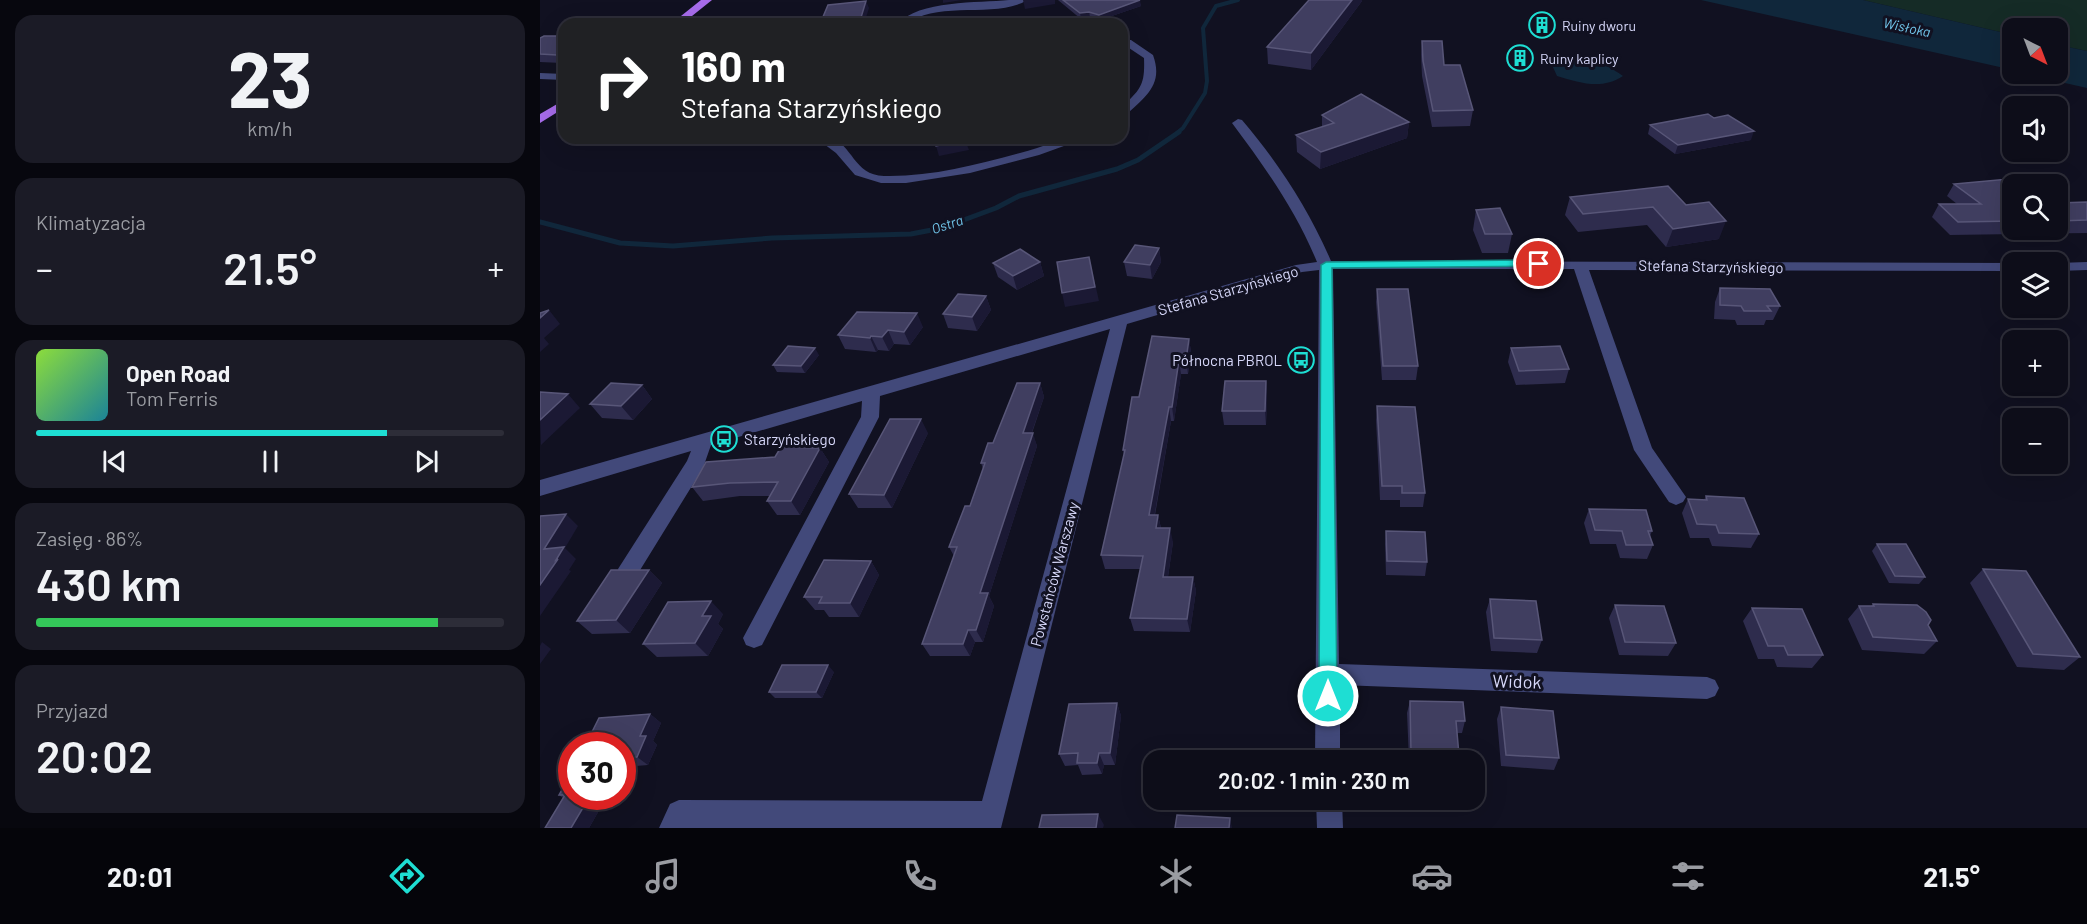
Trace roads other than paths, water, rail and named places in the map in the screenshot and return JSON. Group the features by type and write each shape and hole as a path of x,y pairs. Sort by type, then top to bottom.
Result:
{"main road":[{"path":"672,18 695,0"},
{"path":"684,18 707,0"},
{"path":"540,104 558,94"},
{"path":"540,119 558,107"}],"street":[{"path":"909,18 914,13 934,9 1003,5 1022,0"},
{"path":"1128,43 1149,57 1150,72 1148,88 1128,107"},
{"path":"540,76 558,77"},
{"path":"1238,123 1259,148 1311,230 1326,265 1329,750"},
{"path":"831,144 840,150 846,161 864,176 890,179 973,170 1064,144"},
{"path":"1580,264 1643,450 1676,497"},
{"name":"Stefana Starzyńskiego","path":"540,488 1301,268 1326,265 1580,264 2002,267"},
{"path":"2068,267 2087,266"},
{"name":"Powstańców Warszawy","path":"990,821 1120,321"},
{"path":"754,638 870,417 871,393"},
{"path":"630,569 696,463 704,440"},
{"name":"Widok","path":"1328,674 1707,688"},
{"path":"1329,810 1330,828"},
{"path":"675,821 990,821"}],"water":[{"name":"Wisłoka","path":"1701,0 1863,0 2002,32 2002,68"},
{"path":"2068,47 2087,51 2087,88 2068,84"},
{"path":"1564,59 1595,62 1623,76 1607,83 1591,84 1557,76 1552,65"}],"waterway":[{"name":"Ostra","path":"1177,133 1183,128 1205,93 1207,81 1203,28 1216,6 1238,0"},
{"name":"Ostra","path":"540,222 620,243 673,246 772,238 911,234 942,228 996,208 1019,196 1117,169 1138,160 1179,132"}],"place":[{"name":"Ruiny dworu","path":"1542,25"},
{"name":"Ruiny kaplicy","path":"1520,58"},
{"name":"Północna PBROL","path":"1301,360"},
{"name":"Starzyńskiego","path":"724,439"}]}
